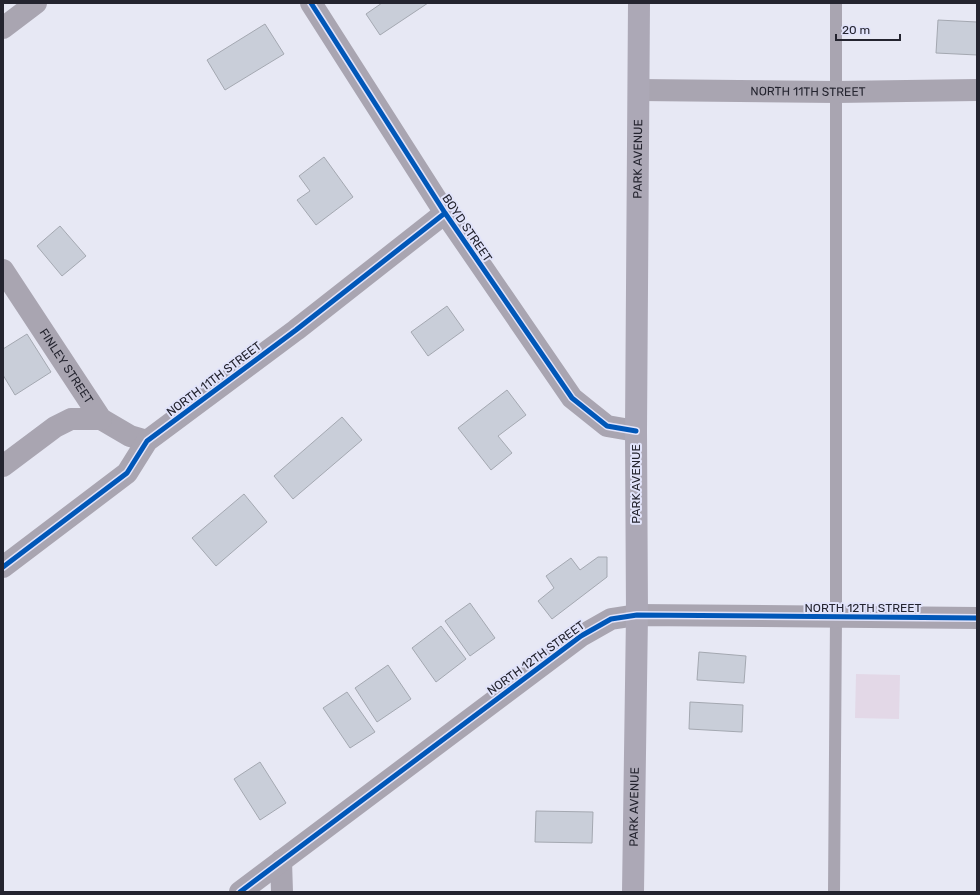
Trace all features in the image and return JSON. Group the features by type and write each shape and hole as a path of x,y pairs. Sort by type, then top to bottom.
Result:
{"main road":[{"name":"PARK AVENUE","path":"633,892 637,615 636,431 639,3"}],"street":[{"path":"3,28 36,3"},
{"name":"BOYD STREET","path":"311,3 445,213 572,398 607,426 636,431"},
{"name":"NORTH 11TH STREET","path":"639,90 836,92 977,90"},
{"name":"NORTH 11TH STREET","path":"3,567 127,473 148,441 296,330 445,213"},
{"name":"FINLEY STREET","path":"3,270 101,419 130,436 148,441"},
{"path":"3,466 55,427 71,419 101,419"},
{"name":"NORTH 12TH STREET","path":"240,892 580,636 612,619 637,615 836,618 977,618"},
{"path":"281,861 282,892"}],"lane":[{"path":"834,892 836,618 836,3"}],"shaded area":[{"path":"856,674 900,675 899,719 855,718"}],"building":[{"path":"382,3 428,3 380,35 366,14"},
{"path":"938,20 977,22 977,55 936,53"},
{"path":"265,24 284,54 225,90 207,60"},
{"path":"324,157 353,197 316,225 297,200 310,191 299,176"},
{"path":"60,226 86,256 62,276 37,246"},
{"path":"447,306 464,330 428,356 411,332"},
{"path":"27,334 51,372 15,395 3,375 3,349"},
{"path":"507,390 526,415 498,436 512,453 491,470 458,428"},
{"path":"342,417 362,440 293,499 274,476"},
{"path":"244,494 267,522 216,566 192,538"},
{"path":"598,557 607,557 607,577 552,619 538,601 554,588 546,576 571,558 580,570"},
{"path":"470,603 495,638 470,656 445,621"},
{"path":"441,626 466,659 436,682 412,648"},
{"path":"699,652 746,656 744,683 697,680"},
{"path":"388,665 411,699 377,722 355,688"},
{"path":"347,692 375,732 350,748 323,708"},
{"path":"690,702 743,705 742,732 689,729"},
{"path":"260,762 286,803 260,820 234,779"},
{"path":"536,811 593,812 592,843 535,842"}],"cycle path":[{"path":"311,3 445,213 572,398 607,426 636,431"},
{"path":"3,567 127,473 147,441 296,330 445,213"},
{"path":"240,892 581,636 611,619 637,615 977,618"}]}
